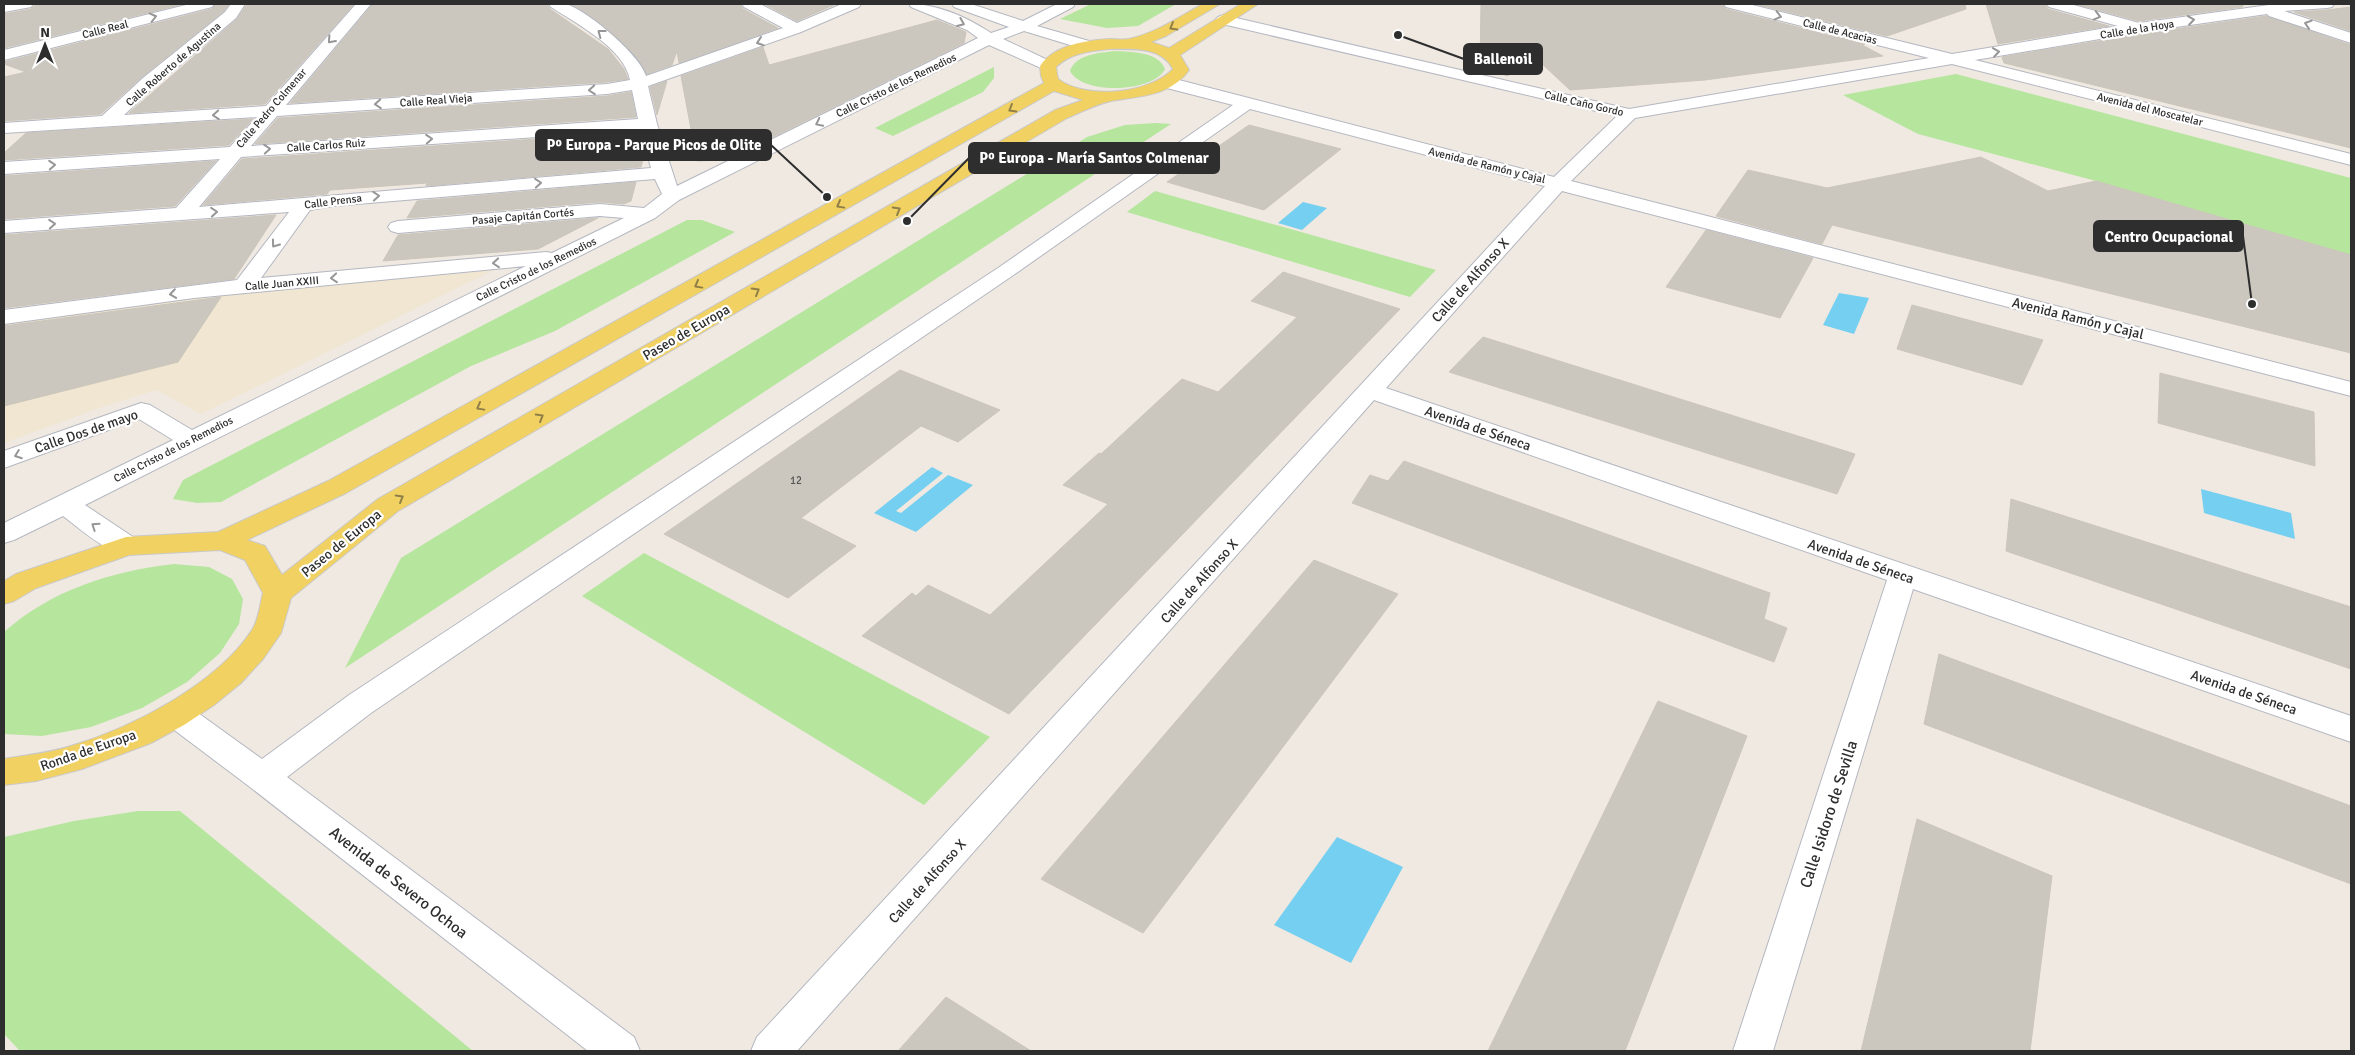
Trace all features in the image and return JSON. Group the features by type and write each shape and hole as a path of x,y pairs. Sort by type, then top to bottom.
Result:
{"main road":[{"path":"1130,44 1161,33 1213,4"},
{"path":"1170,54 1251,4"},
{"path":"4,594 26,581 126,546 222,541 337,487 1015,108 1051,75 1055,58 1090,46 1130,44 1154,48 1170,54 1178,62 1181,70 1169,83 1150,90 1109,96 1072,92 1051,75"},
{"name":"Paseo de Europa","path":"278,593 388,505 1062,114 1109,96"},
{"path":"222,541 256,553 278,593"},
{"name":"Ronda de Europa","path":"4,772 55,765 125,741 176,714 206,695 241,664 266,632 278,593"}],"street":[{"path":"4,8 26,4"},
{"name":"Calle Real","path":"4,55 207,4"},
{"name":"Calle Roberto de Agustina","path":"106,122 149,82 230,15 238,4"},
{"name":"Calle Pedro Colmenar","path":"181,215 234,151 364,4"},
{"path":"556,4 604,34 636,68 641,84 648,124 662,173 672,196"},
{"path":"748,4 796,29"},
{"name":"Calle Real Vieja","path":"4,128 607,89 641,84 796,29 854,4"},
{"path":"916,4 972,27 1051,75"},
{"path":"959,4 992,17 1090,46"},
{"name":"Calle Cristo de los Remedios","path":"4,534 648,214 672,196 989,39 1025,26 1068,4"},
{"name":"Calle de Acacias","path":"1731,4 1948,58"},
{"path":"2054,4 2141,28"},
{"name":"Calle de la Hoya","path":"1948,58 2264,10 2327,4"},
{"path":"2264,10 2351,38"},
{"name":"Calle Caño Gordo","path":"1223,20 1629,114 1948,58"},
{"name":"Avenida del Moscatelar","path":"1948,58 2351,159"},
{"name":"Avenida de Ramón y Cajal","path":"1169,83 1805,248"},
{"path":"262,777 360,704 996,278 1247,103"},
{"name":"Calle de Alfonso X","path":"772,1051 1559,183 1629,114"},
{"name":"Calle Carlos Ruiz","path":"4,168 648,124"},
{"name":"Calle Prensa","path":"4,228 181,215 333,200 662,173"},
{"path":"244,286 304,204"},
{"name":"Pasaje Capitán Cortés","path":"398,227 600,210 648,214"},
{"name":"Avenida Ramón y Cajal","path":"1805,248 2351,389"},
{"name":"Calle Juan XXIII","path":"4,317 194,291 562,256"},
{"name":"Avenida de Séneca","path":"1371,391 2351,729"},
{"name":"Calle Dos de mayo","path":"4,460 141,410 191,440"},
{"path":"66,504 94,526 126,546"},
{"name":"Calle Isidoro de Sevilla","path":"1753,1051 1904,576"},
{"name":"Avenida de Severo Ochoa","path":"176,714 262,777 620,1051"}],"shaded area":[{"path":"494,270 201,414 156,390 99,408 4,443 4,324 233,294"}],"green space":[{"path":"1091,4 1176,4 1138,26 1107,28 1060,19"},
{"path":"1115,51 1136,52 1150,56 1161,63 1165,69 1158,77 1147,83 1133,87 1118,88 1088,84 1077,79 1070,71 1077,61 1089,55"},
{"path":"994,67 994,78 983,92 893,136 875,128"},
{"path":"1956,74 2351,178 2351,255 2096,181 1918,134 1843,95"},
{"path":"1171,124 345,668 401,558 1087,137 1125,125"},
{"path":"1155,191 1436,270 1410,297 1127,212"},
{"path":"687,220 702,220 735,232 555,331 471,366 221,502 197,503 173,499 183,480"},
{"path":"644,553 990,737 924,805 582,596"},
{"path":"174,564 209,567 232,579 243,599 239,624 220,653 187,682 142,708 91,727 42,736 4,734 4,632 22,617 42,605 83,585 128,572"},
{"path":"138,811 180,811 473,1051 20,1051 4,1034 4,837 74,821"}],"water":[{"path":"1303,202 1327,208 1302,230 1278,223"},
{"path":"1839,293 1869,298 1854,334 1823,325"},
{"path":"932,467 943,473 896,511 901,513 948,475 973,485 916,532 874,513"},
{"path":"2201,489 2291,513 2295,539 2204,513"},
{"path":"1337,837 1403,867 1351,963 1274,925"}],"building":[{"path":"43,4 183,4 4,48 4,14 31,9 34,6"},
{"path":"216,4 229,4 224,11 142,77 101,114 4,121 4,77 26,72 4,64 4,62 212,9"},
{"path":"247,4 354,4 265,104 129,113 237,19"},
{"path":"373,4 547,4 550,9 608,49 624,69 628,79 607,82 290,103"},
{"path":"570,4 740,4 743,9 778,28 679,63 677,51 672,65 647,74 635,56 612,33 586,13"},
{"path":"764,4 836,4 797,21"},
{"path":"1481,4 1722,4 1726,9 1865,44 1862,45 1883,56 1705,80 1570,90 1539,61 1507,76 1480,66"},
{"path":"1755,4 1965,4 1966,9 1887,36"},
{"path":"1986,4 2045,4 2048,9 2109,26 1998,44"},
{"path":"2076,4 2244,4 2242,7 2139,21"},
{"path":"2351,7 2351,31 2294,12 2327,10"},
{"path":"2266,16 2351,45 2351,148 2004,63 2002,57 2141,34"},
{"path":"937,20 966,32 964,43 726,160 697,161 681,76 763,47 769,65"},
{"path":"667,81 657,115 650,87"},
{"path":"631,92 636,117 255,144 278,118 607,96"},
{"path":"253,119 229,145 4,160 4,153 26,133"},
{"path":"1249,125 1341,149 1264,210 1167,182"},
{"path":"640,132 645,153 641,167 426,186 427,183 330,190 327,194 203,205 242,159"},
{"path":"1981,157 2048,191 2096,181 2351,255 2351,353 1832,225 1822,244 1716,216 1748,170 1827,188"},
{"path":"216,161 175,206 4,219 4,176"},
{"path":"636,182 631,201 624,204 600,202 407,218 417,201"},
{"path":"276,215 234,279 4,308 4,235"},
{"path":"598,218 538,249 383,261 398,235"},
{"path":"1706,230 1813,258 1780,318 1666,287"},
{"path":"1283,272 1400,309 1009,714 862,636 912,593 916,596 928,585 990,615 1108,504 1063,485 1099,453 1101,454 1182,379 1218,392 1297,317 1251,301"},
{"path":"221,297 178,362 4,406 4,326"},
{"path":"1912,305 2043,340 2022,385 1897,349"},
{"path":"1483,337 1855,454 1837,494 1449,372"},
{"path":"900,370 1000,410 958,442 921,426 801,518 856,546 788,598 664,534"},
{"path":"2160,373 2314,412 2315,466 2158,423"},
{"path":"1404,461 1770,593 1764,619 1787,628 1774,662 1352,503 1370,475 1388,481"},
{"path":"2011,499 2351,607 2351,669 2006,551"},
{"path":"1314,560 1398,594 1143,933 1041,879"},
{"path":"1939,654 2351,806 2351,884 1924,724"},
{"path":"1658,701 1747,736 1625,1051 1488,1051"},
{"path":"1917,819 2052,876 2030,1051 1861,1051"},
{"path":"946,997 1031,1051 898,1051"}],"place":[{"name":"Ballenoil","path":"1398,35"},
{"name":"Pº Europa - Parque Picos de Olite","path":"827,197"},
{"name":"Pº Europa - María Santos Colmenar","path":"907,221"},
{"name":"Centro Ocupacional","path":"2252,304"}]}
